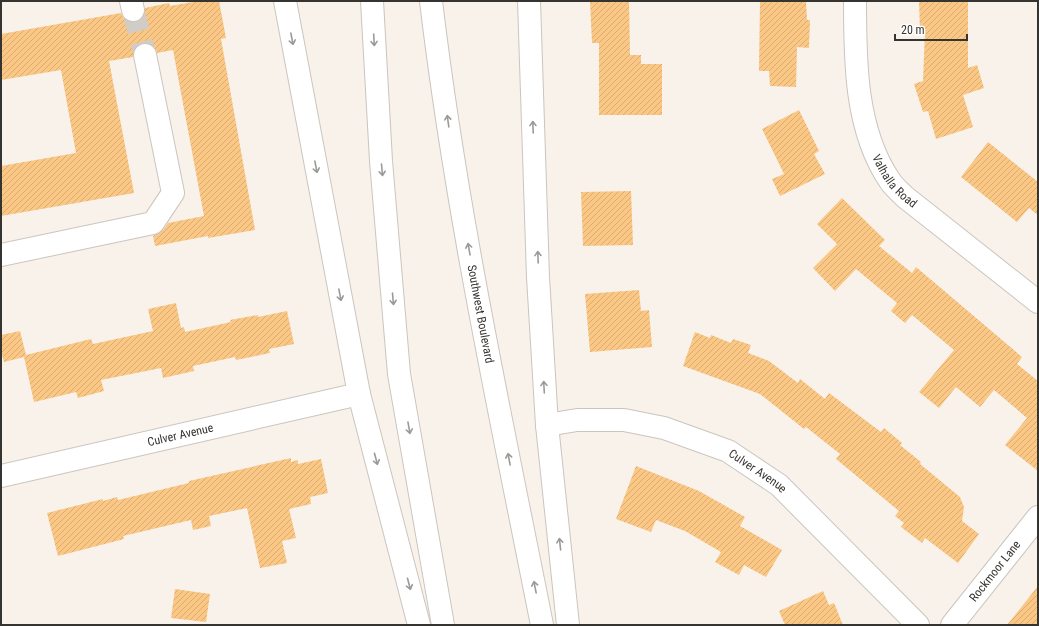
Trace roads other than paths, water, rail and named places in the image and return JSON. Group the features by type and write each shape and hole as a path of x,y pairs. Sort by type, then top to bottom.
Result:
{"main road":[{"path":"285,1 359,394 419,625"},
{"path":"372,1 381,161 399,374 443,625"},
{"name":"Southwest Boulevard","path":"431,1 455,169 476,290 542,625"},
{"path":"529,1 537,246 547,426 568,625"},
{"name":"Valhalla Road","path":"855,1 856,69 864,123 876,154 890,182 905,197 1038,302"},
{"path":"1,255 153,223 173,193 144,55"},
{"name":"Culver Avenue","path":"1,476 359,394"},
{"name":"Culver Avenue","path":"547,426 577,420 624,420 664,428 728,451 779,485 918,625"},
{"name":"Rockmoor Lane","path":"952,625 1038,517"}],"tunnel":[{"path":"133,10 145,55"}]}
